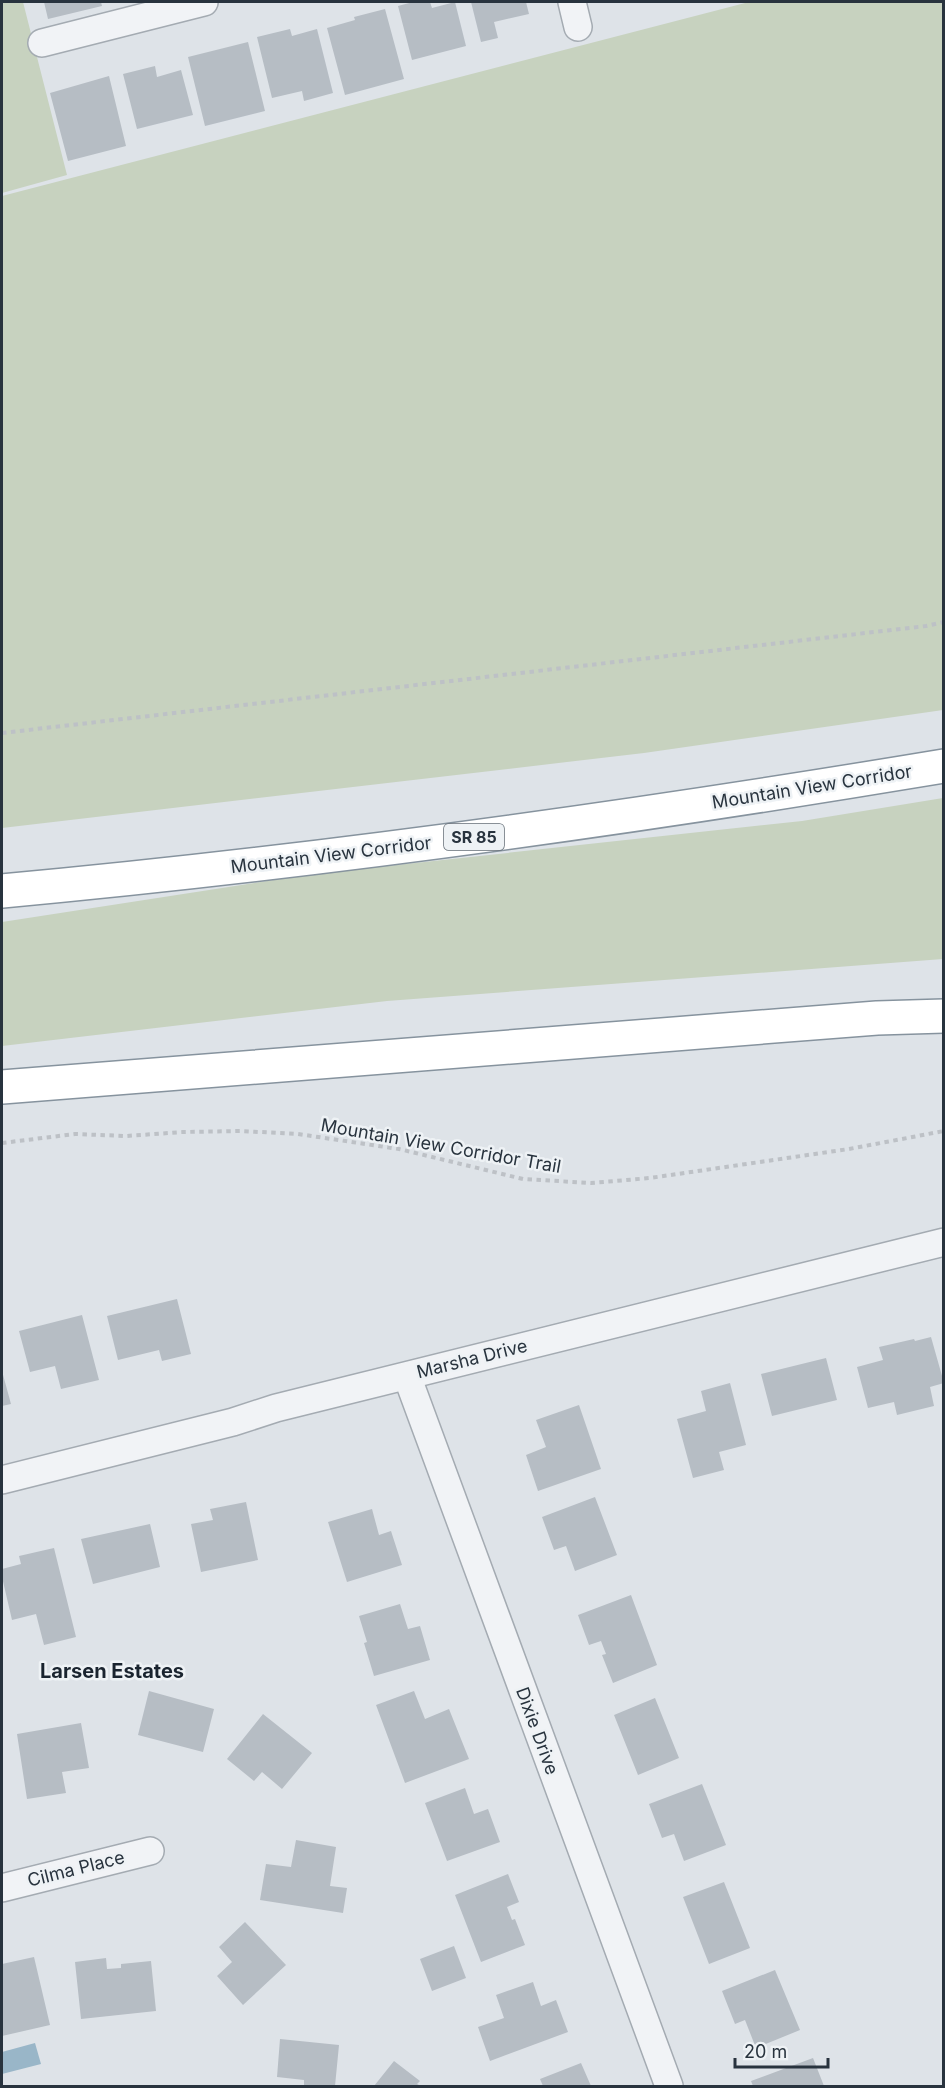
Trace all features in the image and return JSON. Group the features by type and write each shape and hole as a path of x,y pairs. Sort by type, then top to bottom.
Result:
{"highway":[{"name":"Mountain View Corridor","path":"2,891 326,857 545,828 809,789 944,766"},
{"path":"2,1087 829,1022 944,1016"}],"street":[{"path":"42,43 153,8 204,2"},
{"name":"Marsha Drive","path":"2,1480 233,1422 276,1408 944,1242"},
{"name":"Dixie Drive","path":"407,1376 669,2086"},
{"name":"Cilma Place","path":"2,1888 150,1851"}],"path":[{"path":"2,733 944,622"},
{"name":"Mountain View Corridor Trail","path":"2,1143 75,1134 126,1136 241,1131 298,1134 399,1149 523,1179 591,1183 640,1179 837,1151 944,1131"}],"green space":[{"path":"2,2 23,2 67,175 2,193"},
{"path":"749,2 943,2 943,710 644,753 2,828 2,196"},
{"path":"943,798 943,959 387,1001 2,1046 2,922 313,874 802,821"}],"water":[{"path":"35,2043 41,2064 2,2074 2,2052"}],"building":[{"path":"44,2 101,2 102,6 48,19"},
{"path":"413,2 430,2 432,8 455,2 466,46 412,60 398,6"},
{"path":"471,2 526,2 529,14 494,22 498,38 481,42"},
{"path":"385,9 404,79 345,95 327,28 355,20 354,17"},
{"path":"290,29 292,36 317,29 333,93 304,101 302,91 272,98 257,37"},
{"path":"248,42 265,111 205,126 188,57"},
{"path":"155,66 157,77 181,70 193,115 137,129 123,74"},
{"path":"109,76 126,146 68,161 50,93"},
{"path":"177,1299 191,1354 162,1361 159,1350 118,1360 107,1316"},
{"path":"82,1315 99,1380 61,1389 55,1366 30,1372 19,1331"},
{"path":"931,1337 944,1383 930,1387 934,1406 897,1415 894,1402 868,1408 857,1367 883,1360 879,1347"},
{"path":"826,1358 837,1400 772,1416 761,1374"},
{"path":"2,1371 11,1404 2,1406"},
{"path":"730,1383 746,1445 719,1452 724,1470 693,1478 677,1419 706,1411 701,1391"},
{"path":"579,1405 601,1469 538,1491 526,1455 546,1447 536,1420"},
{"path":"595,1497 617,1555 575,1571 566,1546 554,1550 542,1517"},
{"path":"246,1502 258,1560 201,1572 191,1524 213,1520 210,1509"},
{"path":"372,1509 379,1535 391,1531 402,1565 347,1582 328,1522"},
{"path":"150,1524 160,1567 93,1584 81,1539"},
{"path":"54,1548 76,1637 44,1645 36,1614 12,1620 2,1569 21,1564 19,1556"},
{"path":"631,1595 657,1665 613,1683 602,1655 606,1654 601,1641 589,1645 578,1615"},
{"path":"400,1604 408,1629 420,1626 430,1660 374,1676 359,1616"},
{"path":"149,1691 214,1709 203,1752 138,1735"},
{"path":"414,1691 425,1719 449,1709 469,1759 405,1783 376,1705"},
{"path":"655,1698 679,1758 638,1775 614,1715"},
{"path":"263,1714 312,1753 282,1789 262,1772 254,1781 227,1759"},
{"path":"81,1723 89,1768 62,1772 66,1793 27,1799 17,1734"},
{"path":"702,1784 726,1845 684,1861 674,1834 662,1838 649,1804"},
{"path":"465,1788 474,1814 488,1809 500,1842 447,1861 425,1803"},
{"path":"296,1840 336,1847 330,1886 347,1888 343,1913 260,1900 266,1864 291,1867"},
{"path":"508,1874 519,1902 507,1907 512,1920 515,1919 525,1945 481,1962 455,1895"},
{"path":"724,1882 750,1948 709,1964 683,1897"},
{"path":"245,1922 286,1965 243,2005 217,1976 232,1962 219,1947"},
{"path":"454,1946 466,1978 432,1991 420,1959"},
{"path":"34,1957 50,2025 2,2036 2,1964"},
{"path":"106,1958 107,1969 121,1968 121,1964 151,1961 156,2011 81,2019 75,1962"},
{"path":"775,1970 800,2030 756,2048 745,2020 735,2024 722,1991"},
{"path":"533,1982 541,2006 556,2000 568,2032 490,2061 478,2027 504,2018 496,1995"},
{"path":"280,2039 339,2045 335,2086 304,2086 304,2080 277,2077"},
{"path":"813,2058 824,2086 753,2086 751,2081"},
{"path":"394,2061 420,2081 417,2084 421,2086 374,2086"},
{"path":"581,2063 591,2086 543,2086 540,2079"}],"district":[{"name":"Larsen Estates","path":"112,1671"}]}
